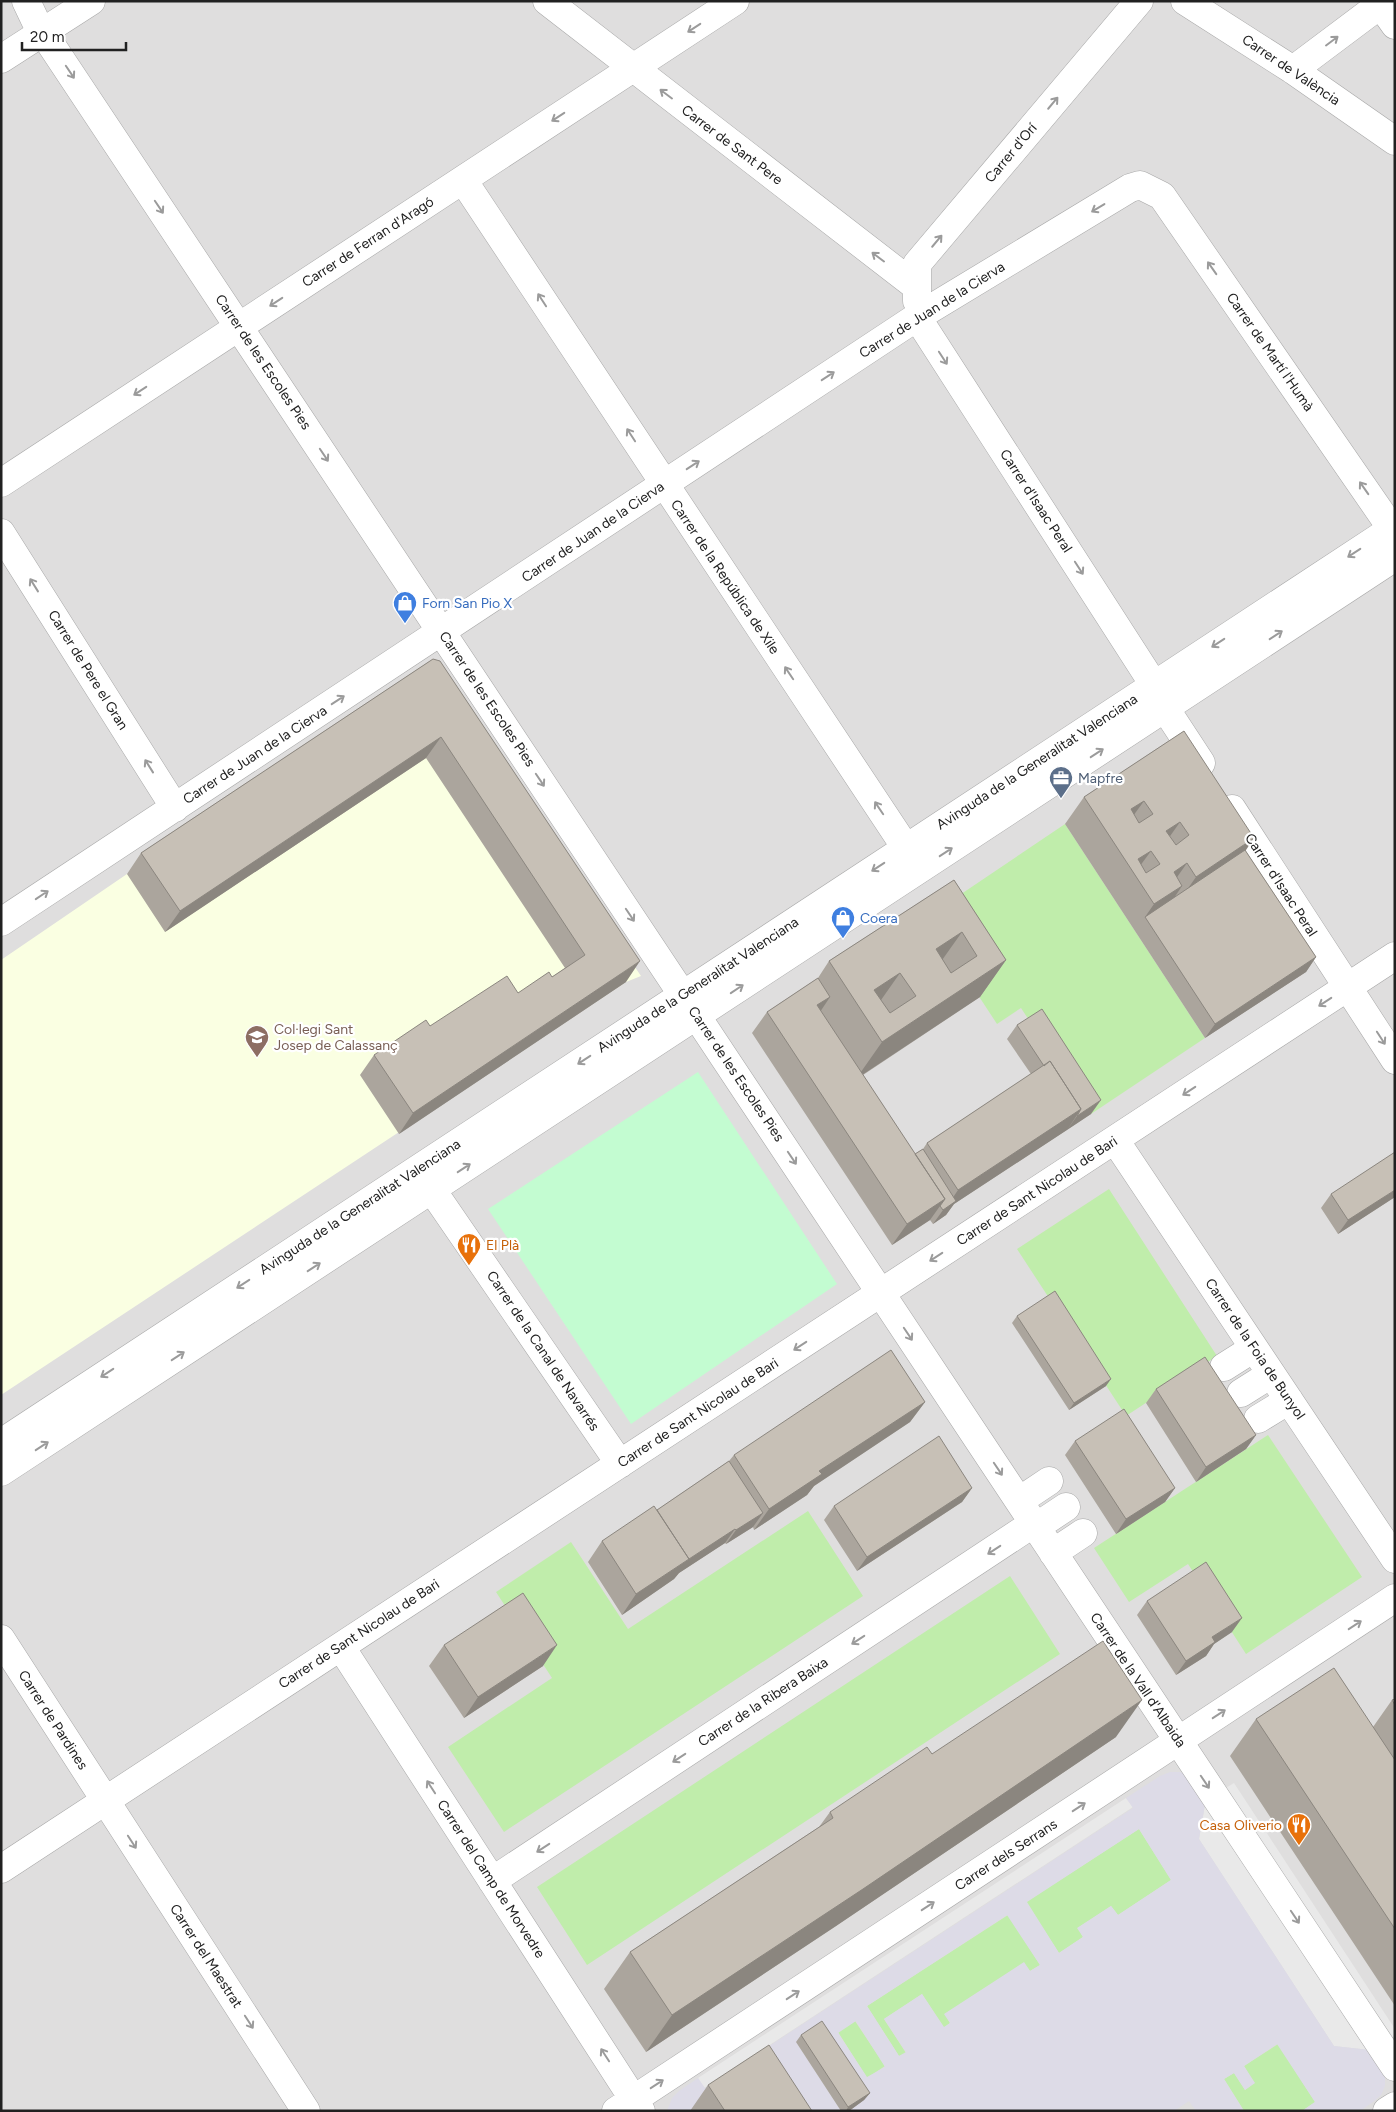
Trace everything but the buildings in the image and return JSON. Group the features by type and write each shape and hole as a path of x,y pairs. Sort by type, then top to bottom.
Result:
{"street":[{"name":"Carrer de les Escoles Pies","path":"26,1 30,12 881,1293"},
{"path":"1,59 91,1"},
{"name":"Carrer de Sant Pere","path":"547,1 632,69 917,287"},
{"name":"Carrer de Ferran d'Aragó","path":"1,483 735,1"},
{"name":"Carrer d'Orí","path":"917,317 917,264 1139,1"},
{"name":"Carrer de València","path":"1185,1 1293,70 1395,141"},
{"path":"1293,70 1384,8"},
{"name":"Carrer de la República de Xile","path":"463,180 663,485 906,848"},
{"name":"Carrer de Juan de la Cierva","path":"1,922 917,317 1130,188 1140,185"},
{"name":"Carrer de Martí l'Humà","path":"1140,185 1162,196 1393,528"},
{"name":"Carrer d'Isaac Peral","path":"917,317 1395,1060"},
{"name":"Avinguda de la Generalitat Valenciana","path":"2,1441 690,1005 1160,696 1393,528"},
{"name":"Carrer de Pere el Gran","path":"1,533 175,808"},
{"name":"Avinguda de la Generalitat Valenciana","path":"1,1472 432,1190 906,848 1395,557"},
{"name":"Carrer de Sant Nicolau de Bari","path":"1,1869 1395,956"},
{"name":"Carrer de la Foia de Bunyol","path":"1115,1140 1395,1559"},
{"name":"Carrer de la Canal de Navarrés","path":"432,1190 620,1464"},
{"name":"Carrer de la Vall d'Albaida","path":"881,1293 1395,2067"},
{"path":"1224,1367 1254,1348"},
{"path":"1241,1393 1271,1374"},
{"path":"1258,1419 1289,1400"},
{"path":"1019,1500 1049,1481"},
{"name":"Carrer de la Ribera Baixa","path":"492,1881 1035,1525 1066,1507"},
{"path":"1053,1552 1083,1533"},
{"name":"Carrer dels Serrans","path":"630,2107 1395,1598"},
{"name":"Carrer de Pardines","path":"1,1639 105,1801"},
{"path":"1088,1658 1113,1642"},
{"name":"Carrer del Camp de Morvedre","path":"340,1647 492,1881 630,2107"},
{"name":"Carrer del Maestrat","path":"105,1801 306,2111"},
{"path":"1387,2111 1395,2106"}],"shaded area":[{"path":"1,1 1395,1 1395,2111 1,2111"},
{"name":"Col·legi Sant Josep de Calassanç","path":"444,683 641,976 626,982 1,1395 1,960 127,874"},
{"path":"1170,1772 1180,1772 1189,1776 1206,1799 1199,1839 1334,2046 1370,2050 1385,2075 1385,2086 1381,2095 1360,2111 1302,2111 1315,2102 1277,2044 1244,2066 1255,2083 1245,2090 1234,2073 1224,2079 1244,2111 1196,2111 1189,2101 1174,2111 849,2111 864,2100 796,2042 841,2111 667,2111 672,2098 698,2078 705,2088 1133,1808 1126,1798 1160,1776","holes":["1139,1829 1171,1880 1118,1915 1111,1906 1077,1928 1083,1937 1059,1953 1027,1902","1007,1915 1040,1965 1030,1971 1024,1962 944,2014 950,2023 944,2027 922,1994 884,2019 906,2052 899,2056 867,2006","856,2021 885,2067 867,2077 838,2033"]},
{"path":"1234,1783 1395,2029 1395,2036 1388,2040 1224,1789"},
{"path":"1126,1798 1133,1807 704,2088 698,2078"},
{"path":"1206,1799 1370,2050 1334,2046 1199,1839"}],"green space":[{"path":"1065,824 1205,1038 1091,1114 1021,1008 997,1024 927,917"},
{"path":"698,1072 837,1284 631,1424 488,1209"},
{"path":"1109,1189 1217,1356 1126,1416 1017,1249"},
{"path":"1268,1435 1362,1577 1246,1654 1188,1564 1129,1602 1094,1548"},
{"path":"808,1511 863,1596 504,1832 448,1747 552,1678 496,1592 571,1542 628,1629"},
{"path":"1010,1576 1060,1654 587,1965 537,1887"},
{"path":"1139,1829 1171,1880 1118,1915 1111,1906 1078,1928 1083,1937 1059,1953 1026,1902"},
{"path":"1008,1915 1040,1965 1030,1971 1024,1963 945,2014 950,2023 944,2028 922,1994 884,2019 906,2053 899,2056 867,2006"},
{"path":"855,2021 885,2066 867,2078 838,2032"},
{"path":"1278,2044 1315,2102 1302,2111 1244,2111 1224,2079 1234,2073 1245,2090 1254,2083 1244,2066"}],"place":[{"name":"Forn San Pio X","path":"405,624"},
{"name":"Mapfre","path":"1061,799"},
{"name":"Coera","path":"843,939"},
{"name":"Col·legi Sant Josep de Calassanç","path":"257,1058"},
{"name":"El Plà","path":"469,1266"},
{"name":"Casa Oliverio","path":"1299,1846"}]}
